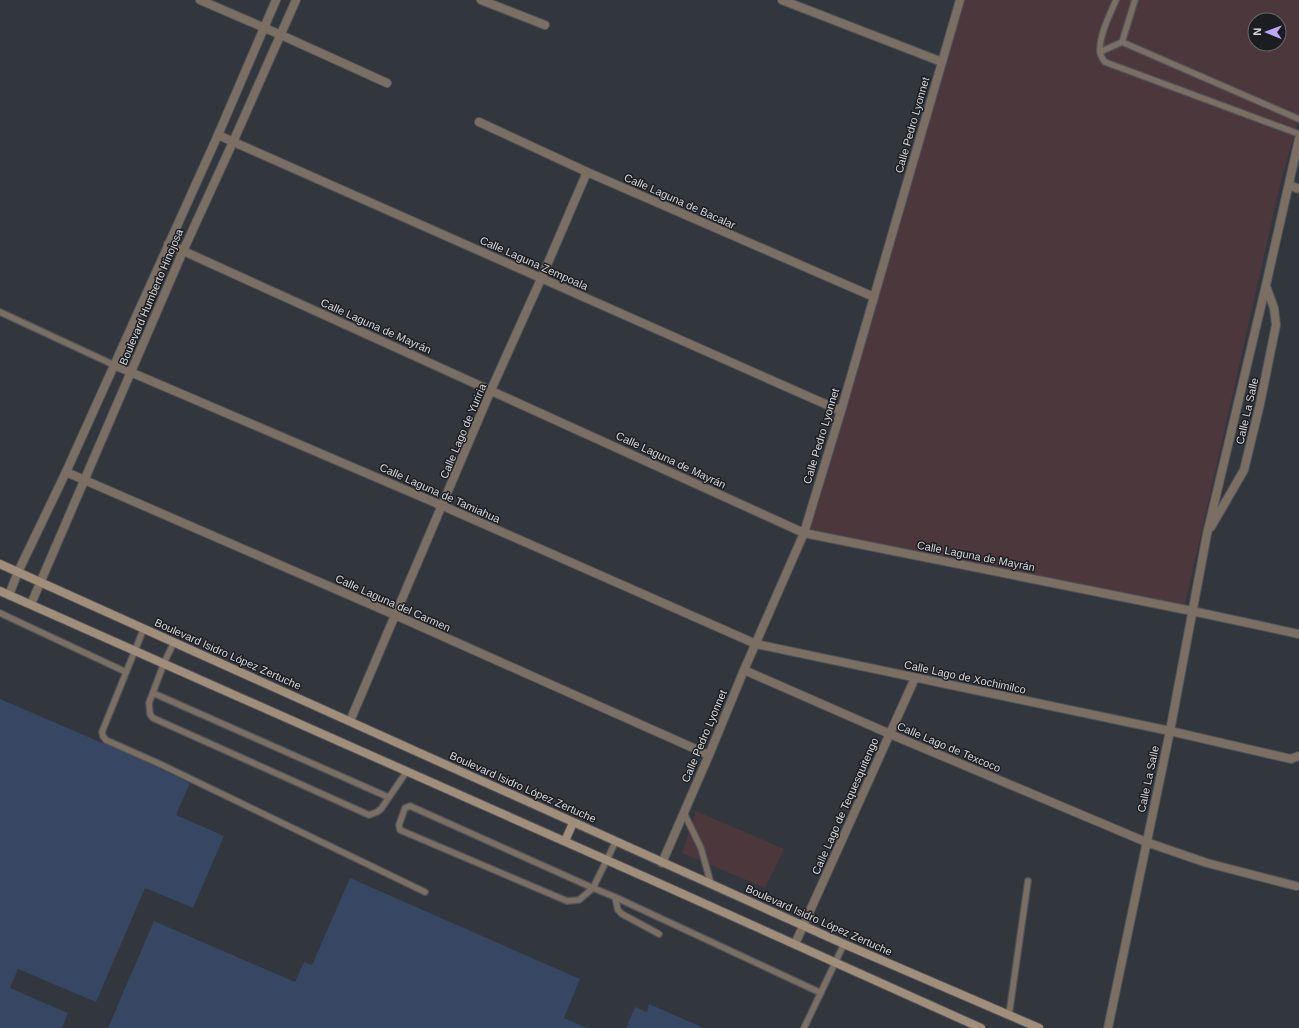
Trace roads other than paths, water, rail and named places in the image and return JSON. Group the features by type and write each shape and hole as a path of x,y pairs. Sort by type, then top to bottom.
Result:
{"main road":[{"name":"Boulevard Isidro López Zertuche","path":"0,564 662,863 844,944 1039,1028"},
{"path":"0,591 565,841 981,1028"},
{"path":"565,841 573,823"}],"street":[{"path":"200,0 387,83"},
{"name":"Boulevard Humberto Hinojosa","path":"9,595 18,572 66,472 218,135 276,0"},
{"name":"Boulevard Humberto Hinojosa","path":"30,604 183,251 296,0"},
{"path":"481,0 545,25"},
{"path":"782,0 942,62"},
{"name":"Calle Pedro Lyonnet","path":"662,863 804,533 841,411 960,0"},
{"name":"Calle Laguna de Bacalar","path":"480,122 587,172 874,297"},
{"name":"Calle Laguna Zempoala","path":"218,135 841,411"},
{"name":"Calle La Salle","path":"1108,1028 1170,731 1207,534 1298,152 1299,139"},
{"name":"Calle Lago de Yuriria","path":"350,721 443,506 491,390 587,172"},
{"path":"1289,185 1299,188"},
{"name":"Calle Laguna de Mayrán","path":"168,244 804,533 1299,634"},
{"name":"Calle La Salle","path":"1207,534 1244,470 1260,404 1276,325 1274,308 1266,285"},
{"name":"Calle Laguna de Tamiahua","path":"114,365 443,506 756,644"},
{"name":"Calle Laguna del Carmen","path":"66,472 395,615 709,755"},
{"name":"Calle Lago de Xochimilco","path":"756,644 1291,758 1299,756"},
{"name":"Calle Lago de Texcoco","path":"744,670 890,734 1146,842 1207,863 1296,886"},
{"name":"Calle Lago de Tequesquitengo","path":"795,944 915,678"}],"lane":[{"path":"1116,0 1102,38 1100,52 1105,62 1299,134"},
{"path":"1122,42 1135,0"},
{"path":"1100,52 1122,42 1299,119"},
{"path":"0,312 114,365"},
{"path":"0,613 126,672"},
{"path":"144,628 102,732 106,740 162,765 425,892"},
{"path":"174,642 164,663 149,703 150,714 153,718 369,815 381,809 407,771"},
{"path":"153,693 388,797"},
{"path":"616,841 593,888 579,900 567,901 422,840 400,830 399,825 405,808 410,806 593,888 615,897 821,993"},
{"path":"684,813 701,848 711,884"},
{"path":"1009,1015 1028,881"},
{"path":"615,897 618,910 622,914 659,934"},
{"path":"804,1028 844,944"}]}
